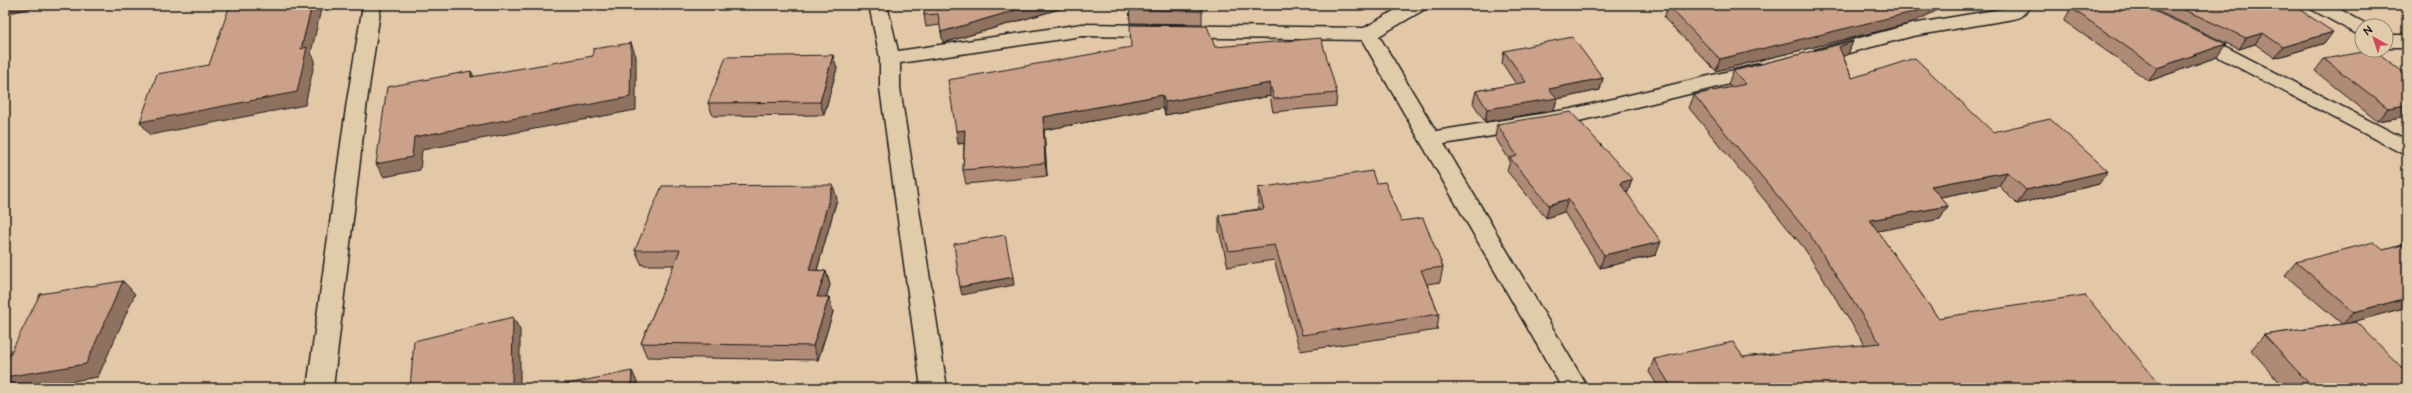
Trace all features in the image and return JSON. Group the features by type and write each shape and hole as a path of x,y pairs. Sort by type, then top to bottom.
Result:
{"street":[{"path":"320,388 357,101 372,5"},
{"path":"878,5 890,58 890,88 898,131 934,388"},
{"path":"890,58 1082,30 1368,34 1418,5"},
{"path":"1805,58 1912,30 2013,13 2024,5"},
{"path":"2318,5 2354,25"},
{"path":"2175,28 2225,52 2407,149"},
{"path":"1368,34 1432,139 1460,192 1575,388"},
{"path":"2394,42 2407,41"},
{"path":"1432,139 1572,116 1774,66"}],"building":[{"path":"230,5 312,5 301,49 307,47 297,92 140,122 157,74 209,65"},
{"path":"925,5 1033,5 941,32 938,14 924,15"},
{"path":"1129,5 1201,5 1202,11 1129,10"},
{"path":"1929,5 1917,11 1720,59 1668,6"},
{"path":"2080,5 2141,5 2226,44 2157,68 2071,8"},
{"path":"2174,5 2293,5 2333,32 2283,47 2263,33 2246,38"},
{"path":"1130,25 1207,26 1215,47 1321,38 1337,93 1274,99 1270,83 1165,102 1162,95 1043,117 1045,163 963,170 965,130 956,131 948,80 1131,47"},
{"path":"1572,37 1603,78 1549,89 1557,98 1487,109 1476,91 1526,82 1504,51"},
{"path":"1853,41 1839,47 1852,78 1915,58 1993,132 2050,119 2108,171 2026,190 2007,172 1931,186 1948,206 1870,220 1938,318 2085,295 2163,388 1672,388 1654,359 1733,342 1743,357 1880,343 1810,235 1694,95 1746,84 1733,71"},
{"path":"631,43 630,97 414,137 412,157 376,164 387,87 471,71 471,77 593,56 593,49"},
{"path":"2354,54 2354,58 2385,58 2407,75 2407,105 2388,108 2324,59"},
{"path":"833,55 820,102 708,103 726,57"},
{"path":"1571,112 1632,179 1620,183 1661,242 1604,255 1568,199 1549,205 1510,158 1517,156 1497,124"},
{"path":"1372,171 1376,183 1385,182 1401,221 1423,218 1443,267 1421,270 1439,314 1302,335 1275,245 1229,251 1219,215 1264,209 1258,188"},
{"path":"833,185 809,270 826,271 817,297 829,297 813,346 641,343 680,250 635,250 662,186"},
{"path":"1005,235 1013,277 960,287 954,244"},
{"path":"2374,242 2383,250 2407,244 2407,298 2354,312 2296,262"},
{"path":"123,281 86,364 5,377 5,364 40,294"},
{"path":"513,317 512,383 491,388 410,388 414,341"},
{"path":"2357,322 2407,373 2407,388 2313,388 2264,335"},
{"path":"632,371 631,388 547,388"}]}
